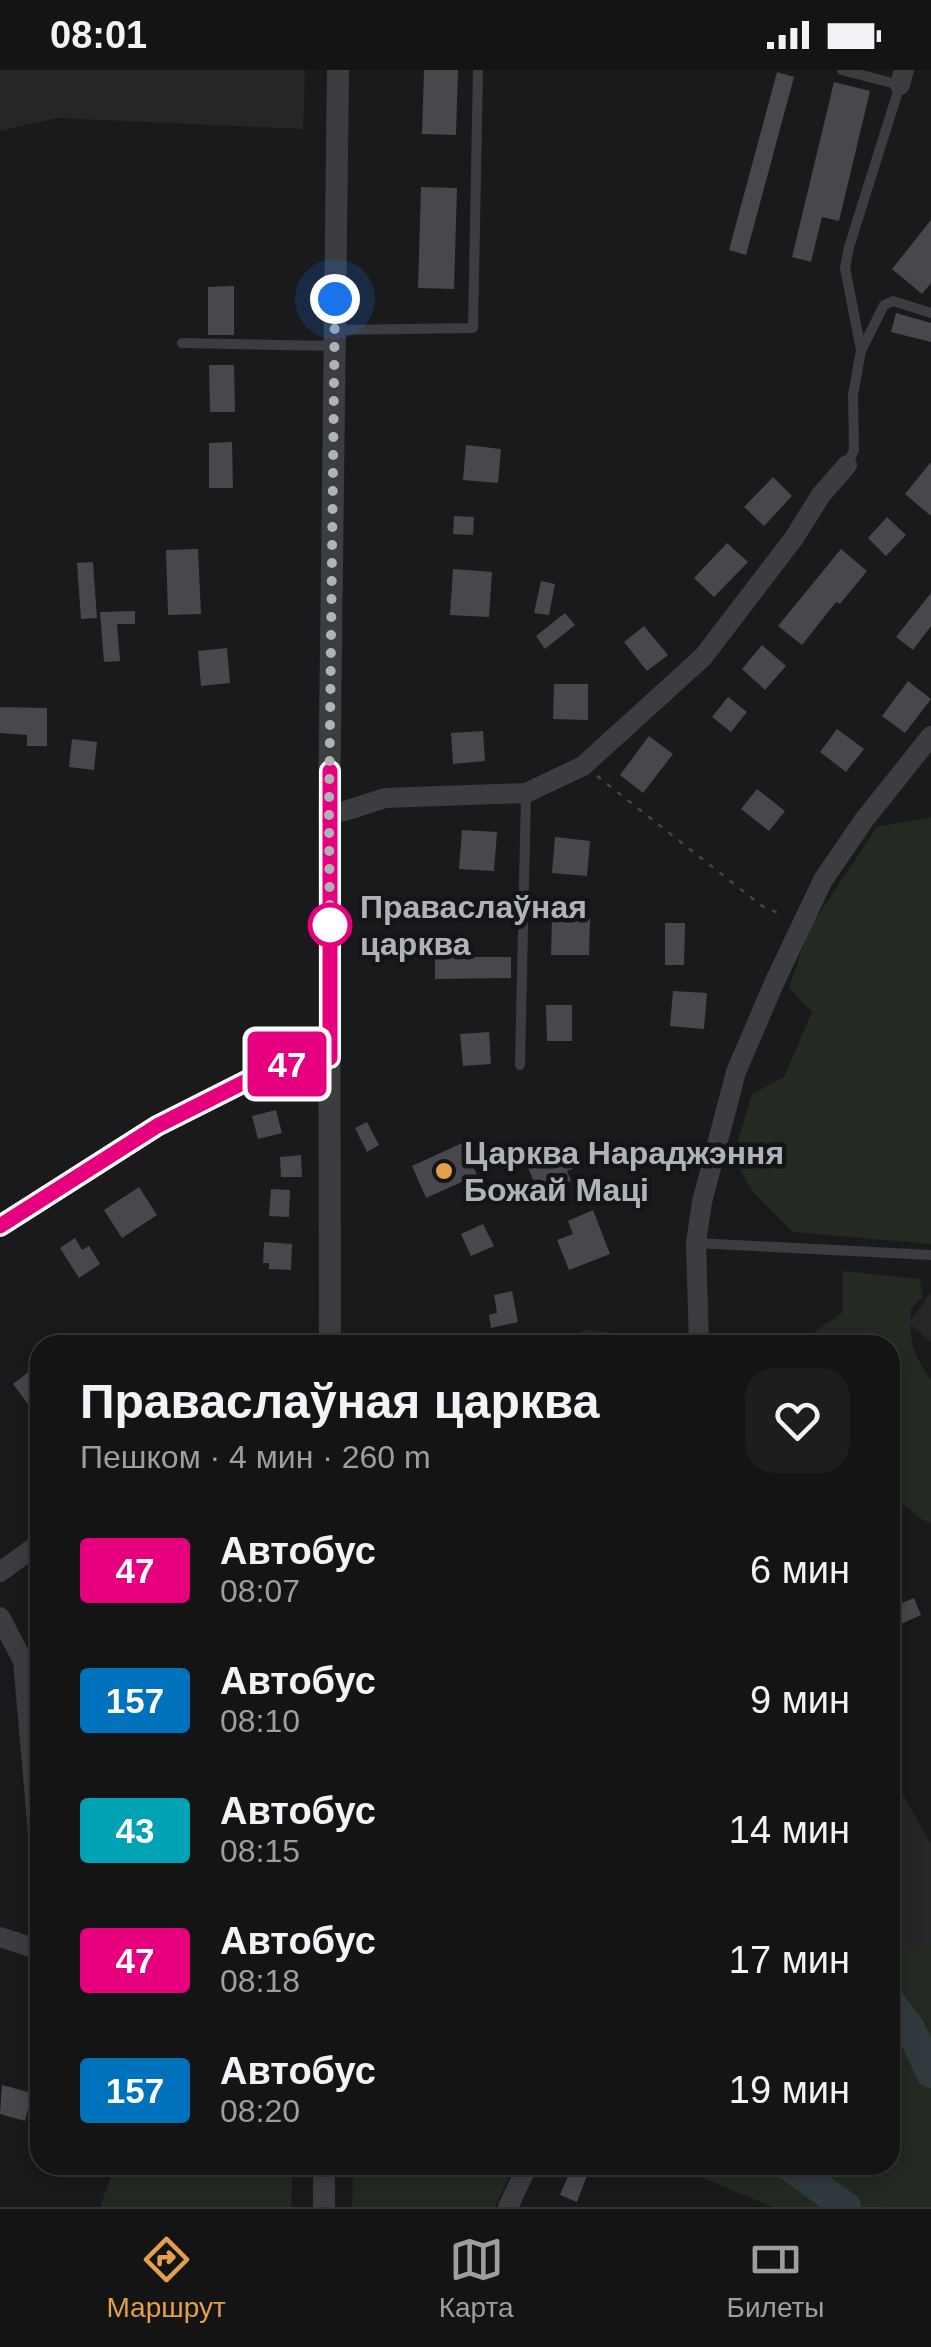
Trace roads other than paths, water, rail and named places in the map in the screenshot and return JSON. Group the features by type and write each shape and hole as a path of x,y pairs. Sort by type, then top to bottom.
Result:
{"street":[{"path":"330,1335 329,812 338,70"},
{"path":"329,812 385,798 526,793 584,766 703,657 822,495 848,466"},
{"path":"699,1335 696,1243 702,1202 735,1077 824,880 864,820 931,736"},
{"path":"0,1226 190,1109 274,1067 330,1058"},
{"path":"0,1572 30,1550"},
{"path":"0,1617 23,1661 30,1741"},
{"path":"0,1937 30,1947"},
{"path":"324,2175 324,2207"},
{"path":"508,2207 523,2175"}],"lane":[{"path":"182,344 473,328 478,70"},
{"path":"842,70 902,78 845,268 861,350"},
{"path":"848,466 854,450 854,395 861,350 874,320 884,305 893,301 931,313"},
{"path":"520,1065 526,793"},
{"path":"696,1243 931,1255"}],"waterway":[{"path":"900,2015 931,2073"},
{"path":"802,2175 846,2207"}],"place":[{"name":"Праваслаўная царква","path":"330,925"},
{"name":"Царква Нараджэння Божай Маці","path":"444,1171"}]}
